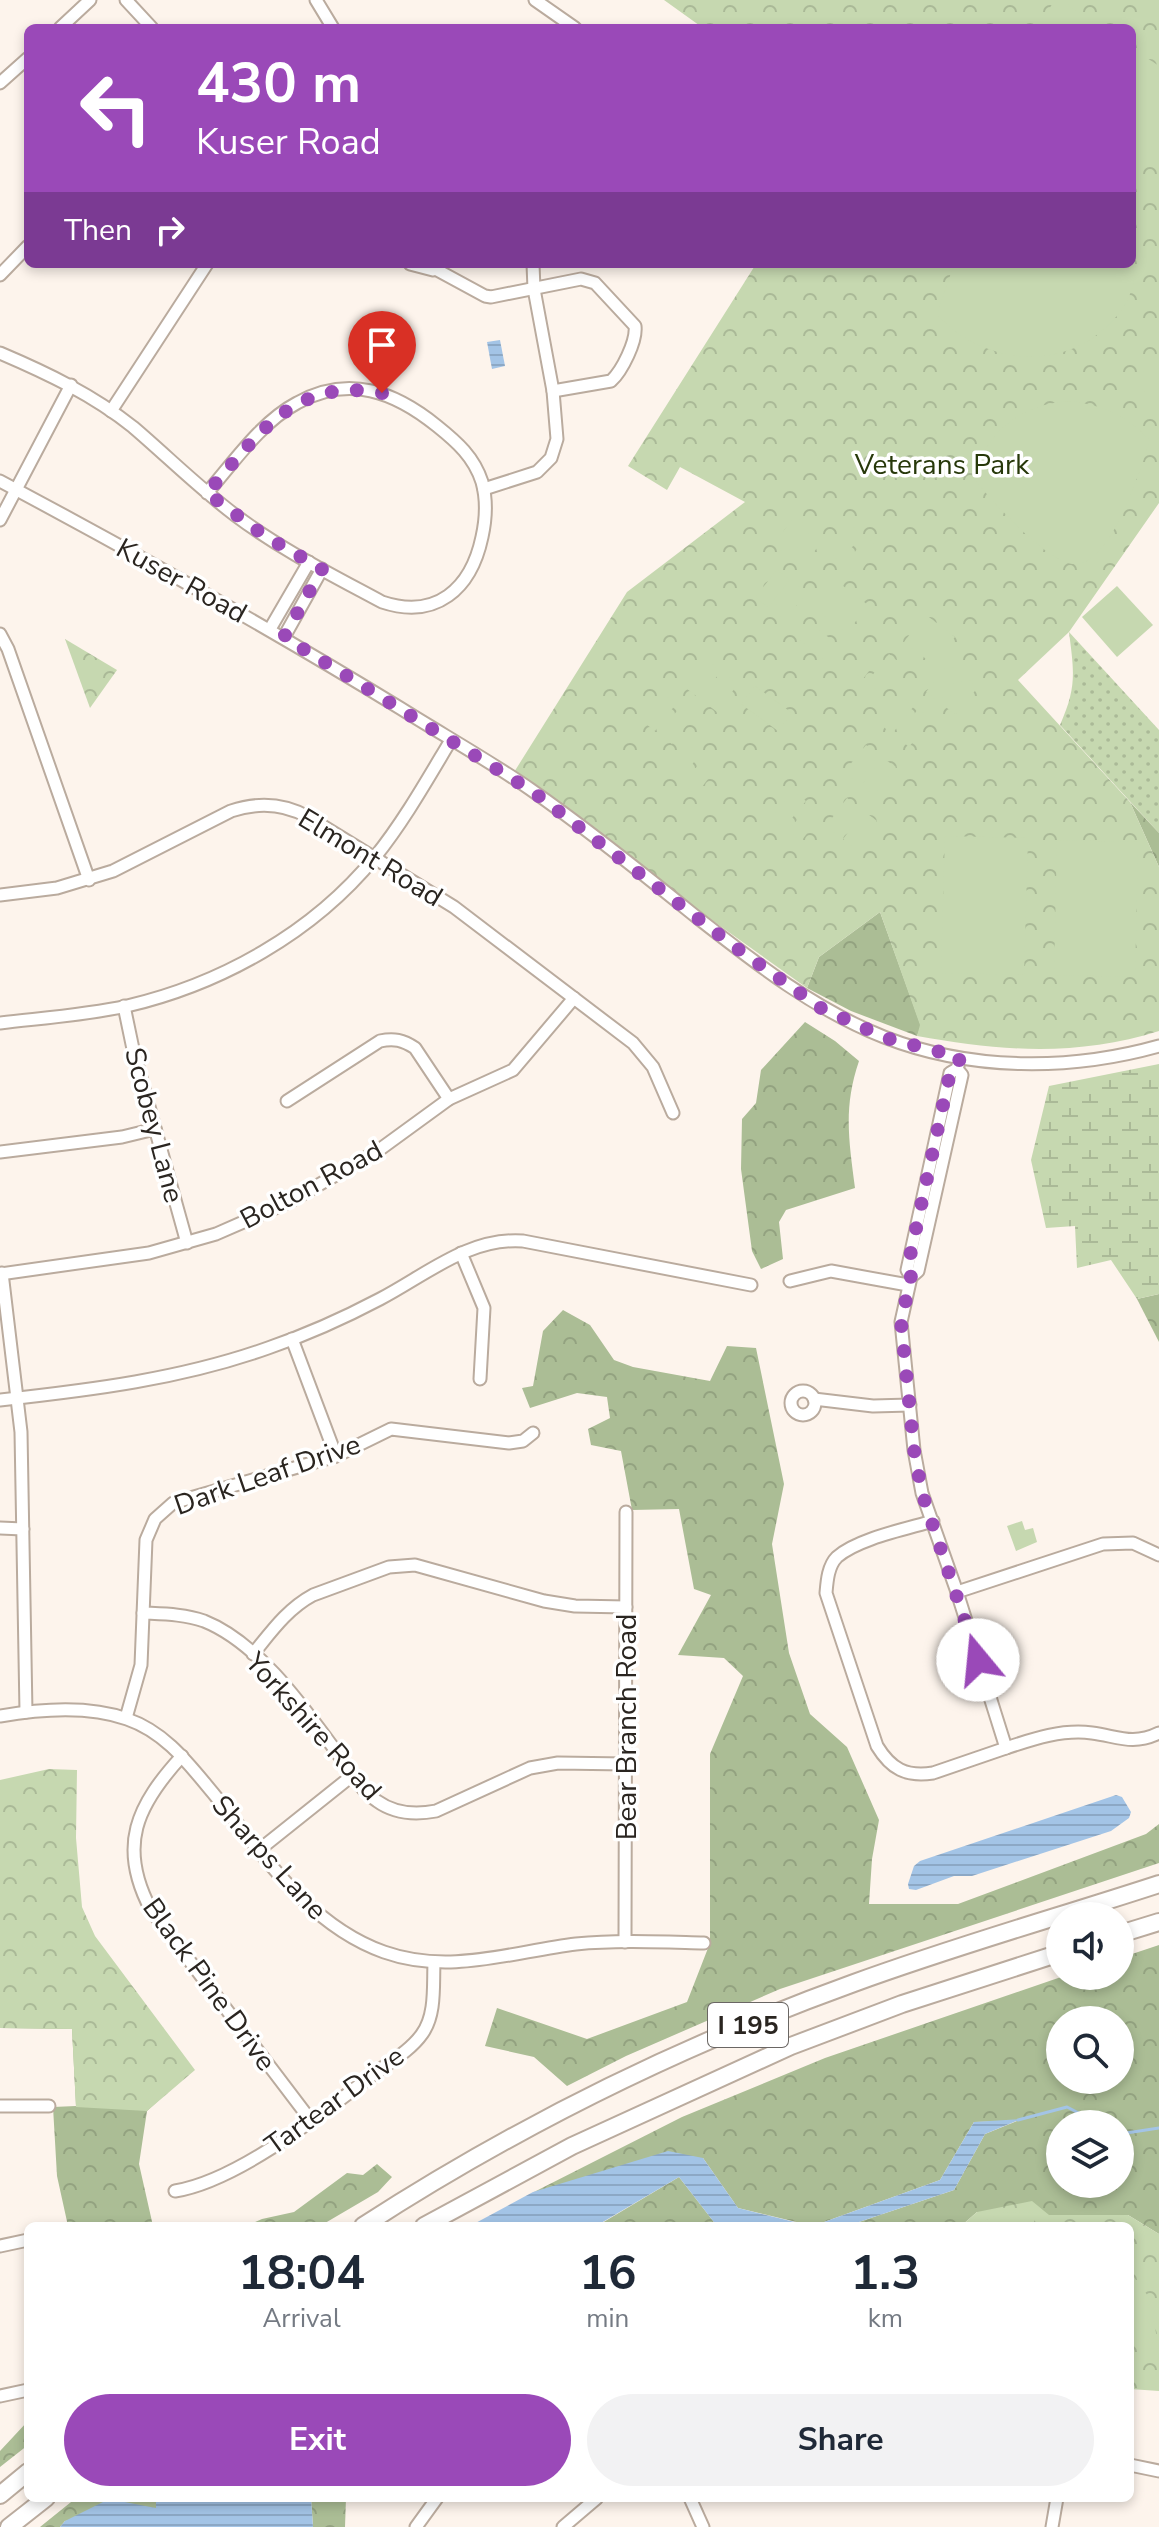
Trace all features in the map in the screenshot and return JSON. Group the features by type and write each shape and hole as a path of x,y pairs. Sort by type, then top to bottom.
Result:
{"highway":[{"name":"I 195","path":"369,2222 456,2167 557,2113 731,2031 856,1982 1159,1884"},
{"path":"1134,1930 1159,1922"},
{"name":"I 195","path":"431,2222 572,2146 791,2046 902,2004 1046,1958"},
{"path":"0,2495 24,2475"},
{"path":"9,2527 41,2502"}],"street":[{"path":"64,24 90,0"},
{"path":"126,0 148,24"},
{"path":"316,0 331,24"},
{"path":"535,0 569,24"},
{"path":"0,83 24,62"},
{"path":"0,275 24,250"},
{"path":"111,411 204,268"},
{"path":"434,268 485,296 588,280 595,283 636,330 617,375 611,381 553,391"},
{"path":"484,489 537,472 551,458 557,439 553,391 534,289 533,268"},
{"path":"0,353 71,385 111,411 207,493 265,536 394,606 420,607 444,599 465,581 478,553 486,513 484,489 477,469 460,445 413,407 382,393 348,389 316,395 285,410 207,493"},
{"path":"0,520 71,385"},
{"name":"Kuser Road","path":"0,481 284,637 451,740 556,809 735,947 821,1008 886,1038 958,1063 1050,1064 1111,1057 1159,1046"},
{"path":"270,629 309,562"},
{"path":"284,637 322,569"},
{"path":"0,634 8,649 89,880"},
{"path":"0,1023 124,1006 172,993 213,977 270,947 324,908 374,858 408,812 451,740"},
{"name":"Elmont Road","path":"0,895 57,888 89,880 136,860 231,811 269,804 300,812 454,907 633,1043 653,1067 673,1113"},
{"name":"Bolton Road","path":"1,1274 109,1261 187,1243 253,1220 379,1150 449,1099 513,1070 574,998"},
{"name":"Scobey Lane","path":"124,1006 187,1243"},
{"path":"287,1101 380,1041 389,1039 407,1042 415,1048 449,1099"},
{"path":"958,1063 950,1073 934,1174 907,1270 909,1281 901,1322 922,1493 1006,1748"},
{"path":"0,1152 122,1137 155,1129"},
{"path":"0,1400 157,1379 233,1360 292,1339 376,1301 461,1253 492,1241 523,1241 751,1285"},
{"path":"461,1253 484,1308 480,1379"},
{"path":"790,1281 831,1271 909,1281"},
{"path":"1,1274 21,1432 26,1712"},
{"path":"292,1339 336,1456"},
{"path":"814,1399 873,1406 910,1405"},
{"name":"Dark Leaf Drive","path":"126,1718 141,1665 146,1540 155,1519 163,1511 183,1499 336,1456 391,1429 509,1443 523,1441 533,1433"},
{"name":"Bear Branch Road","path":"625,1942 626,1512"},
{"path":"933,1521 851,1547 835,1559 829,1570 826,1593 877,1746 886,1761 899,1770 920,1775 1063,1733 1092,1733 1124,1741 1159,1733"},
{"path":"0,1528 23,1529"},
{"path":"957,1592 1103,1544 1133,1543 1159,1555"},
{"path":"253,1654 300,1602 402,1565 426,1566 544,1601 575,1606 626,1607"},
{"name":"Yorkshire Road","path":"143,1613 177,1615 204,1621 253,1654 291,1692 368,1794 387,1807 410,1814 423,1813 448,1806 543,1764 626,1764"},
{"name":"Sharps Lane","path":"0,1716 26,1712 90,1711 126,1718 160,1736 182,1756 308,1905 345,1933 385,1952 434,1963 473,1962 573,1945 704,1943"},
{"name":"Black Pine Drive","path":"182,1756 156,1783 140,1814 134,1847 144,1896 151,1910 312,2122"},
{"path":"259,1850 353,1775"},
{"name":"Tartear Drive","path":"175,2191 203,2184 241,2165 312,2122 417,2041 429,2021 434,1963"},
{"path":"0,2106 49,2106"},
{"path":"0,2246 24,2241"},
{"path":"0,2396 24,2391"},
{"path":"1134,2466 1159,2471"},
{"path":"416,2527 434,2502"},
{"path":"563,2527 592,2502"},
{"path":"692,2502 703,2527"},
{"path":"1052,2527 1056,2502"}],"green space":[{"name":"Veterans Park","path":"664,0 1159,0 1159,503 1069,632 1018,680 1130,802 1159,867 1159,1031 1098,1045 1038,1049 978,1045 917,1036 920,1025 880,912 819,957 807,988 511,777 627,592 745,502 680,467 667,490 628,466 753,268 1136,268 1136,24 697,24"},
{"path":"1055,0 1061,0 1096,24 1039,24"},
{"path":"1136,51 1159,66 1159,135 1141,162 1136,159"},
{"path":"953,268 1136,268 1129,296 1120,313 1098,334 1079,346 1058,353 1014,356 993,351 953,330 937,314"},
{"path":"1159,351 1159,402 1134,384"},
{"path":"1072,401 1114,413 1133,424 1150,440 1114,530 1092,558 1079,564 1067,563 1038,544 1006,515 972,477 988,446 1010,422 1038,407"},
{"path":"795,516 808,526 786,554 773,544"},
{"path":"849,524 862,534 841,562 828,552"},
{"path":"812,529 824,539 803,566 790,557"},
{"path":"866,537 879,547 858,575 845,565"},
{"path":"777,570 790,580 768,607 755,597"},
{"path":"838,582 851,592 830,620 817,610"},
{"path":"794,583 807,593 785,620 772,610"},
{"path":"1117,586 1153,625 1117,657 1082,617"},
{"path":"855,595 868,605 847,633 834,623"},
{"path":"925,614 938,624 917,652 904,642"},
{"path":"807,621 840,646 828,662 795,637"},
{"path":"942,627 955,637 934,665 921,655"},
{"path":"1069,632 1159,730 1159,833 1060,725 1073,679"},
{"path":"65,639 117,670 90,708"},
{"path":"872,641 884,651 863,679 850,669"},
{"path":"889,654 901,664 880,692 867,682"},
{"path":"708,661 721,671 700,699 687,689"},
{"path":"948,664 961,674 939,702 926,692"},
{"path":"725,674 738,684 717,712 704,702"},
{"path":"965,677 978,687 956,715 943,705"},
{"path":"755,686 792,713 778,731 741,704"},
{"path":"663,694 676,704 655,731 642,721"},
{"path":"901,696 914,706 892,734 880,724"},
{"path":"680,707 693,717 672,744 659,734"},
{"path":"918,709 931,719 909,747 897,737"},
{"path":"687,744 700,754 679,782 666,772"},
{"path":"866,745 879,755 857,782 844,772"},
{"path":"704,757 717,767 696,795 683,785"},
{"path":"883,758 896,767 874,795 861,785"},
{"path":"793,791 806,801 784,828 771,818"},
{"path":"847,798 860,808 839,836 826,826"},
{"path":"1130,802 1159,833 1159,867"},
{"path":"810,804 823,814 801,841 788,831"},
{"path":"864,811 877,821 856,849 843,839"},
{"path":"945,836 1028,838 1024,975 941,973"},
{"path":"1057,840 1138,842 1135,977 1054,975"},
{"path":"880,912 921,1026 917,1036 851,1011 807,988 819,957"},
{"path":"805,1022 859,1061 849,1109 855,1188 786,1210 779,1222 783,1259 761,1269 752,1251 741,1169 742,1119 756,1103 761,1070"},
{"path":"1159,1064 1159,1294 1137,1299 1111,1260 1077,1268 1075,1226 1046,1228 1031,1160 1049,1086"},
{"path":"1159,1294 1159,1342 1137,1299"},
{"path":"563,1310 590,1325 614,1360 633,1367 710,1381 727,1346 756,1348 784,1484 772,1544 789,1653 810,1714 847,1747 879,1820 869,1904 958,1904 1146,1834 1159,1824 1159,1863 780,1989 626,2056 567,2086 534,2057 485,2046 497,2008 587,2039 687,2002 710,1943 710,1754 743,1676 724,1658 678,1655 711,1595 694,1589 679,1509 632,1510 621,1451 591,1445 588,1429 610,1418 607,1397 577,1393 530,1408 522,1388 533,1386 543,1331"},
{"path":"1022,1521 1025,1530 1033,1528 1037,1542 1016,1551 1007,1526"},
{"path":"49,1769 77,1770 76,1838 82,1907 95,1936 195,2070 147,2111 76,2107 72,2029 0,2028 0,1780"},
{"path":"1159,1945 1159,2234 1128,2215 977,2212 966,2222 859,2222 954,2190 985,2134 1017,2121 974,2122 940,2180 824,2222 796,2222 738,2208 703,2158 534,2192 682,2117 825,2058 1046,1982 1046,1990 1134,1990 1134,1953"},
{"path":"0,1949 180,2081 147,2111 139,2164 152,2222 67,2222 57,2176 53,2107 76,2106 72,2029 0,2028"},
{"path":"377,2164 392,2177 378,2192 327,2222 255,2222 294,2212 347,2173 363,2175"},
{"path":"679,2177 714,2222 604,2222"},
{"path":"1032,2201 1049,2215 1128,2215 1159,2234 1159,2391 1134,2389 1134,2222 966,2222 977,2212"},
{"path":"1034,2212 1034,2222 981,2222 1002,2213"},
{"path":"1134,2277 1148,2296 1158,2342 1134,2345"},
{"path":"24,2425 24,2448 0,2467 0,2451"},
{"path":"71,2502 156,2502 156,2508 65,2521 60,2527 40,2527"},
{"path":"311,2502 346,2502 345,2527 313,2527"}],"water":[{"path":"500,340 505,366 492,369 487,342"},
{"path":"1116,1795 1122,1797 1131,1812 1129,1818 1111,1831 972,1876 954,1876 916,1890 909,1889 914,1866 920,1861"},
{"path":"1021,2119 985,2134 954,2190 859,2222 824,2222 940,2180 974,2122"},
{"path":"668,2151 703,2158 738,2208 795,2222 714,2222 679,2177 603,2222 477,2222 533,2192"},
{"path":"103,2502 125,2502 156,2508 156,2502 311,2502 313,2527 60,2527 65,2521"}],"waterway":[{"path":"1056,2110 1067,2107 1073,2110"},
{"path":"1018,2120 1046,2113"},
{"path":"1134,2132 1159,2128"}],"route":[{"path":"382,393 348,389 332,391 285,410 207,493 265,536 322,569 284,637 532,791 735,947 821,1008 886,1038 960,1057 957,1069 950,1073 907,1270 911,1277 901,1322 914,1450 922,1493 978,1660"}]}
